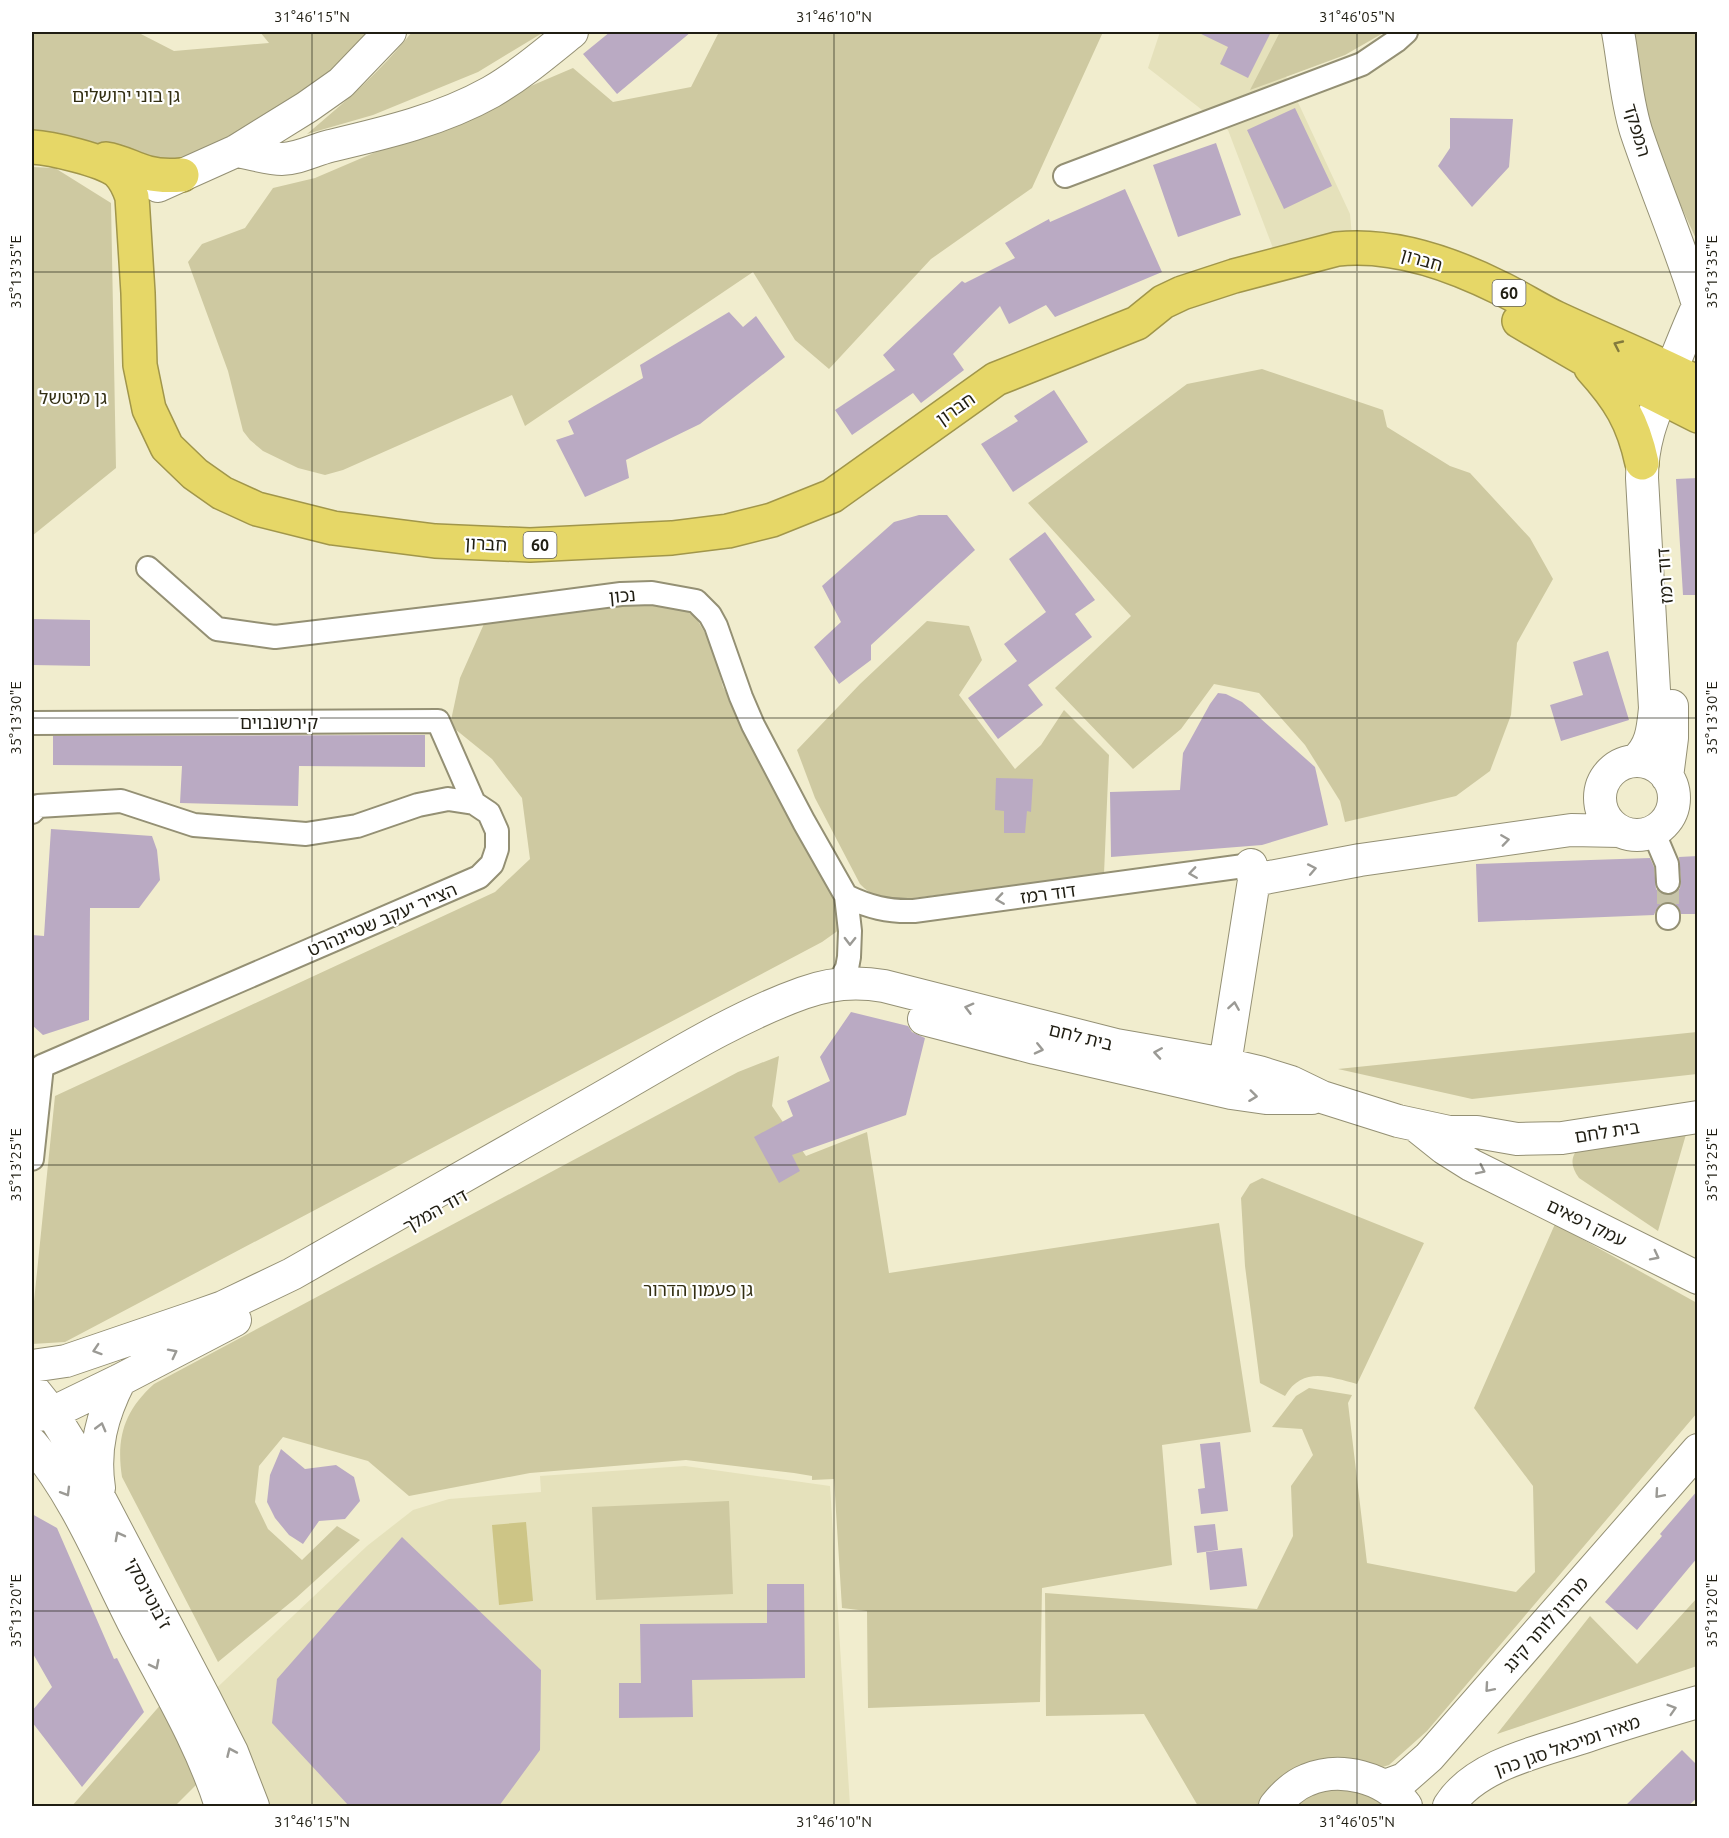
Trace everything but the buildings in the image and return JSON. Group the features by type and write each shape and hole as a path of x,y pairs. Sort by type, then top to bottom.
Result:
{"highway":[{"name":"60","path":"32,147 62,152 108,166 125,181 132,197"},
{"path":"86,159 119,161 156,175 182,175"},
{"name":"חברון","path":"132,197 140,365 149,409 168,447 195,474 222,493 257,509 333,528 424,539 530,545 672,538 728,531 772,520 832,496 996,379 1137,323 1163,302 1182,293 1234,276 1337,249 1353,247 1386,249 1434,261 1461,271 1498,287 1686,391"},
{"name":"חברון","path":"1137,323 1152,323 1181,316 1309,274 1364,267 1392,270 1462,291 1581,357 1686,391"},
{"path":"1581,357 1610,389 1626,414 1636,438 1642,463"}],"street":[{"path":"132,197 236,151 307,107 341,83 390,32"},
{"path":"236,151 271,158 291,158 413,125 490,93 519,74 572,32"},
{"path":"1065,176 1362,64 1396,42 1406,32"},
{"name":"המפקד","path":"1618,32 1635,129 1697,304 1686,391"},
{"name":"המפקד","path":"1671,226 1684,250 1698,267"},
{"name":"דוד רמז","path":"1635,761 1650,742 1655,708 1642,463 1646,435 1686,391"},
{"name":"דוד רמז","path":"1667,777 1672,718 1657,479 1664,445 1686,391"},
{"name":"נכון","path":"148,568 217,628 275,637 621,594 652,592 696,601 710,615 716,626 753,725 846,896 850,931 849,957 838,994"},
{"name":"קירשנבוים","path":"32,723 438,721 474,803"},
{"path":"1635,761 1652,765 1667,777 1673,792 1673,803 1670,814 1663,824 1653,831 1631,834 1620,831 1611,824 1602,810 1600,798 1606,777 1614,769 1624,763 1635,761"},
{"path":"35,809 121,801 194,825 306,834 357,826 418,805 448,799 474,803"},
{"name":"הצייר יעקב שטיינהרט","path":"37,1064 479,877 492,864 497,849 497,831 489,813 474,803"},
{"name":"דוד רמז","path":"846,896 875,908 895,912 914,911 1360,860 1571,830 1620,831"},
{"path":"1656,838 1667,864 1668,882"},
{"path":"1219,1077 1253,873"},
{"name":"בית לחם","path":"838,994 864,983 884,986 1116,1045 1219,1077 1277,1077 1322,1097 1416,1126 1449,1132 1477,1143 1562,1138 1698,1117"},
{"name":"דוד המלך","path":"32,1366 66,1361 192,1318 257,1291 302,1268 696,1044 791,997 818,988 838,994"},
{"name":"דוד המלך","path":"38,1419 224,1326 689,1069 788,1020 812,1011 838,994"},
{"path":"32,1159 37,1064"},
{"path":"1416,1126 1459,1158 1527,1192"},
{"name":"עמק רפאים","path":"1516,1139 1518,1177 1527,1192 1698,1278"},
{"path":"103,1505 98,1481 97,1445 104,1415 120,1380"},
{"name":"ז'בוטינסקי","path":"32,1388 38,1419 70,1442 206,1699 232,1752 253,1806"},
{"name":"ז'בוטינסקי","path":"32,1444 69,1497 190,1732 221,1806"},
{"name":"מרתין לותר קינג","path":"1395,1796 1404,1779 1429,1757 1698,1450"},
{"name":"מאיר ומיכאל סגן כהן","path":"1449,1806 1461,1790 1496,1768 1535,1752 1698,1702"},
{"path":"1275,1806 1284,1794 1307,1780 1334,1774 1361,1776 1395,1796"}],"shaded area":[{"path":"1160,32 1285,32 1275,53 1350,214 1353,247 1279,264 1228,130 1148,68"},
{"path":"685,1466 830,1486 850,1806 253,1806 205,1699 367,1546 413,1510 449,1499 541,1492 540,1476"},
{"path":"526,1522 533,1601 499,1605 492,1525"}],"green space":[{"name":"גן בוני ירושלים","path":"32,32 137,32 174,51 269,43 260,32 384,32 325,88 137,183 120,159 67,135 32,134"},
{"path":"412,32 544,32 478,72 373,115 307,134 375,73"},
{"path":"719,32 1103,32 1032,188 931,259 829,369 795,340 753,272 525,426 512,395 343,470 325,475 298,468 263,451 250,440 243,431 228,371 188,262 202,244 245,228 273,188 315,178 573,68 613,102 691,87"},
{"path":"1280,32 1385,32 1345,55 1250,90"},
{"path":"1629,32 1697,32 1697,241 1664,169 1653,137"},
{"name":"גן מיטשל","path":"32,167 55,168 111,203 116,468 32,536"},
{"path":"1262,369 1383,410 1387,427 1450,466 1470,473 1530,538 1553,579 1517,643 1511,715 1490,771 1456,796 1345,822 1340,801 1305,745 1259,693 1214,684 1181,729 1133,769 1055,688 1131,616 1028,503 1187,384"},
{"path":"662,601 691,609 713,647 723,687 765,764 847,901 846,925 822,942 65,1342 32,1344 32,1321 55,1096 495,892 530,859 522,798 492,759 450,725 460,678 487,617"},
{"path":"927,621 969,626 982,660 959,695 1015,769 1041,745 1064,710 1109,755 1104,874 914,898 878,896 860,884 815,798 797,750 860,684"},
{"path":"1697,1032 1697,1074 1472,1099 1338,1069"},
{"name":"גן פעמון הדרור","path":"779,1056 772,1106 806,1156 867,1132 889,1273 1219,1223 1251,1432 1162,1445 1172,1565 1042,1588 1040,1702 868,1708 867,1611 842,1608 834,1479 812,1480 812,1476 794,1473 686,1460 530,1473 409,1496 368,1461 283,1437 259,1466 255,1502 268,1529 302,1560 337,1526 360,1540 296,1598 218,1662 122,1477 120,1450 124,1426 144,1394 154,1384 738,1072"},
{"path":"1687,1131 1658,1231 1579,1178 1574,1169 1573,1157 1581,1145"},
{"path":"1262,1178 1424,1243 1357,1384 1327,1377 1308,1377 1300,1380 1285,1396 1260,1383 1245,1266 1241,1198 1250,1184"},
{"path":"1555,1224 1697,1303 1697,1413 1427,1731 1389,1765 1262,1806 1198,1806 1144,1714 1046,1716 1045,1593 1257,1609 1293,1536 1291,1486 1313,1455 1302,1429 1272,1427 1296,1396 1309,1388 1352,1395 1348,1403 1367,1563 1516,1592 1535,1572 1533,1486 1474,1408"},
{"path":"729,1501 733,1594 596,1600 592,1507"},
{"path":"1697,1598 1697,1666 1497,1734 1590,1616 1637,1664"},
{"path":"163,1702 200,1781 175,1806 72,1806"},
{"path":"1345,1776 1400,1806 1278,1806"}],"tunnel":[{"path":"1668,882 1668,915"}]}
